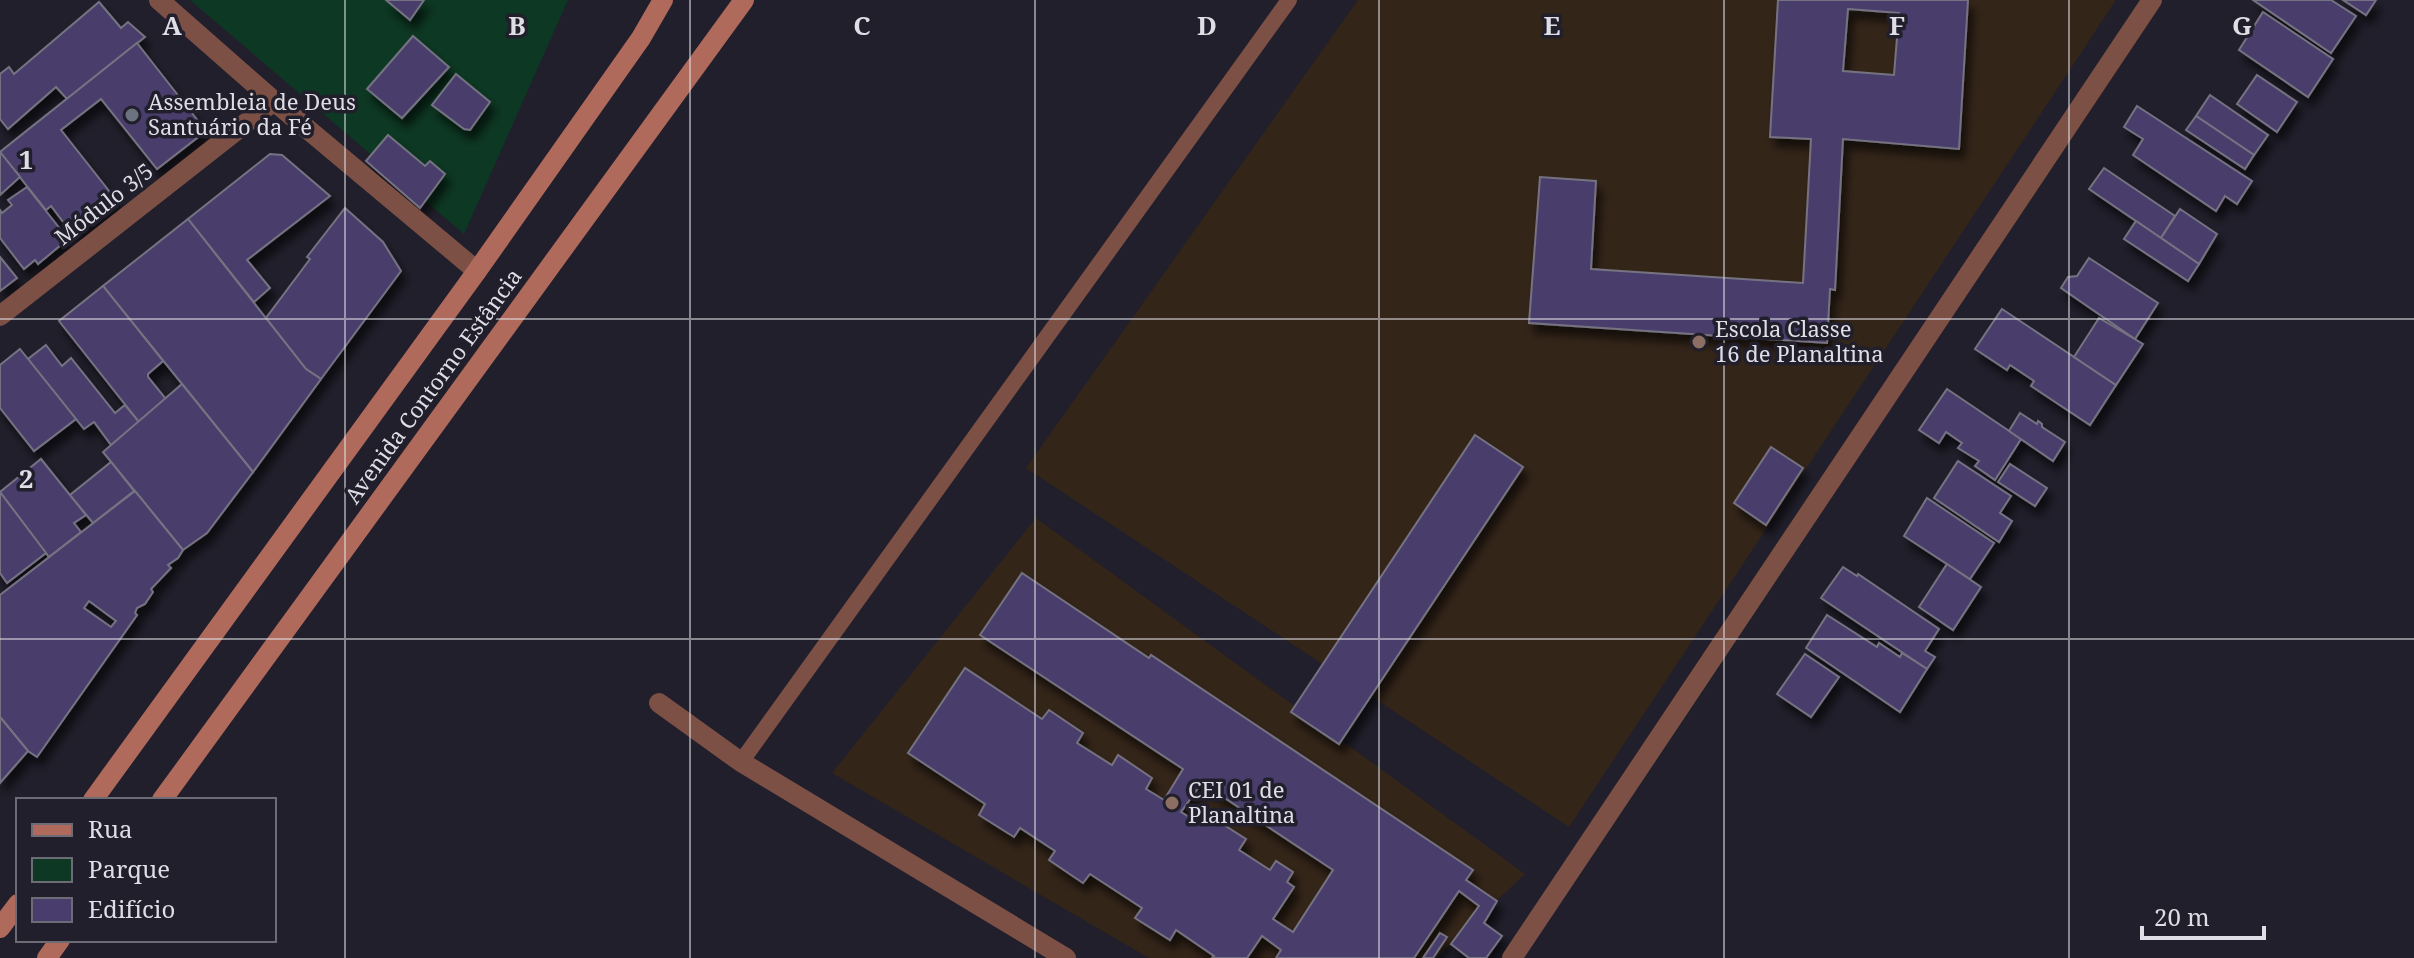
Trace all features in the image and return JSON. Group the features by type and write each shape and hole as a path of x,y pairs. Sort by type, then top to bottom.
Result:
{"street":[{"path":"159,0 477,271"},
{"name":"Avenida Contorno Estância","path":"94,798 477,271 641,38 663,0"},
{"name":"Avenida Contorno Estância","path":"163,798 744,0"},
{"path":"1512,958 2152,0"},
{"name":"Módulo 3/5","path":"0,316 274,101"},
{"path":"659,703 741,762 1066,958"},
{"path":"0,928 16,907"}],"lane":[{"path":"741,762 1289,0"}],"shaded area":[{"path":"1358,0 2116,0 1569,827 1026,468"},
{"path":"1036,518 1525,874 1436,958 1149,958 832,773"}],"green space":[{"path":"190,0 568,0 464,234"}],"building":[{"path":"386,0 424,0 410,20"},
{"path":"1778,0 1968,0 1959,149 1843,139 1835,290 1830,289 1827,343 1529,323 1540,177 1596,181 1591,269 1803,283 1811,139 1770,137","holes":["1848,9 1899,13 1894,75 1843,71"]},
{"path":"2253,0 2331,0 2356,16 2331,53"},
{"path":"2343,0 2376,0 2366,15"},
{"path":"99,2 121,28 128,22 145,37 67,99 56,87 8,129 0,119 0,74 9,67 14,74"},
{"path":"2263,12 2333,59 2308,97 2239,50"},
{"path":"413,36 449,67 402,118 367,89"},
{"path":"137,43 206,131 157,169 101,99 61,130 117,201 73,235 51,206 46,210 0,152"},
{"path":"456,74 490,102 470,130 464,129 432,105"},
{"path":"2257,75 2297,102 2277,132 2237,104"},
{"path":"2210,95 2268,135 2254,155 2196,116"},
{"path":"2137,106 2252,181 2237,204 2225,196 2216,211 2133,155 2143,139 2124,127"},
{"path":"2196,116 2254,155 2245,169 2186,130"},
{"path":"388,135 425,166 430,161 445,174 420,208 366,161"},
{"path":"0,152 20,177 0,195"},
{"path":"270,154 282,155 330,196 247,260 270,288 254,302 188,219"},
{"path":"2104,168 2175,216 2161,238 2089,189"},
{"path":"27,187 68,239 38,264 35,260 24,269 0,238 0,210 2,213 12,205 8,200"},
{"path":"345,208 383,242 401,271 321,379 306,369 266,318"},
{"path":"2180,209 2217,234 2199,264 2161,238"},
{"path":"188,219 306,369 321,379 253,472 103,286"},
{"path":"2136,221 2199,264 2188,281 2124,239"},
{"path":"0,257 17,278 0,291"},
{"path":"2089,258 2158,303 2135,339 2061,288 2068,277 2077,276"},
{"path":"103,286 163,361 148,377 166,399 139,422 59,321"},
{"path":"2002,309 2116,385 2090,425 2031,386 2034,381 2010,365 2007,370 1975,349"},
{"path":"2099,318 2143,344 2116,385 2074,357"},
{"path":"46,345 62,366 71,358 115,413 125,405 139,422 111,445 94,422 84,429 28,359"},
{"path":"20,349 76,419 34,451 0,408 0,365"},
{"path":"182,384 253,472 207,533 183,550 103,452"},
{"path":"1947,389 2021,439 1995,480 1975,466 1979,461 1958,448 1962,443 1946,432 1939,443 1919,430"},
{"path":"2020,413 2037,424 2038,421 2065,442 2053,461 2009,431"},
{"path":"1475,435 1523,467 1339,744 1291,712"},
{"path":"1771,447 1803,468 1766,525 1734,503"},
{"path":"41,459 86,515 74,523 81,532 49,557 0,492"},
{"path":"1958,461 2011,496 2000,513 2012,521 1999,542 1934,498"},
{"path":"111,462 134,491 93,523 70,495"},
{"path":"2010,464 2047,488 2035,506 1998,482"},
{"path":"135,491 183,550 151,589 153,592 145,604 137,608 137,615 37,757 28,751 0,717 0,595","holes":["89,601 116,621 111,627 84,608"]},
{"path":"0,492 46,553 7,583 0,573"},
{"path":"1927,498 1994,543 1970,579 1904,536"},
{"path":"1947,564 1981,587 1953,630 1919,607"},
{"path":"1843,567 1939,629 1925,651 1935,657 1927,669 1821,598"},
{"path":"1022,573 1149,658 1151,655 1473,870 1466,880 1497,901 1484,923 1502,936 1486,958 1469,958 1451,944 1479,906 1459,891 1414,958 1276,958 1281,950 1262,936 1247,958 1212,958 1214,956 1176,930 1170,940 1135,918 1142,908 1090,874 1083,883 1049,860 1055,851 1020,828 1014,837 979,815 985,804 908,753 965,668 1042,719 1049,710 1083,733 1077,743 1112,765 1118,755 1152,778 1146,789 1164,800 1183,769 980,635","holes":["1202,783 1333,870 1293,932 1273,919 1294,887 1287,882 1293,872 1276,861 1270,870 1239,850 1246,839 1205,813 1199,823 1181,812"]},
{"path":"1827,615 1877,647 1879,643 1900,657 1902,653 1927,669 1900,712 1806,648"},
{"path":"1805,654 1839,677 1811,717 1777,694"},
{"path":"0,717 28,751 0,783"},
{"path":"1440,933 1447,937 1433,958 1423,958"}],"place":[{"name":"Assembleia de Deus Santuário da Fé","path":"132,115"},
{"name":"Escola Classe 16 de Planaltina","path":"1699,342"},
{"name":"CEI 01 de Planaltina","path":"1172,803"}]}
